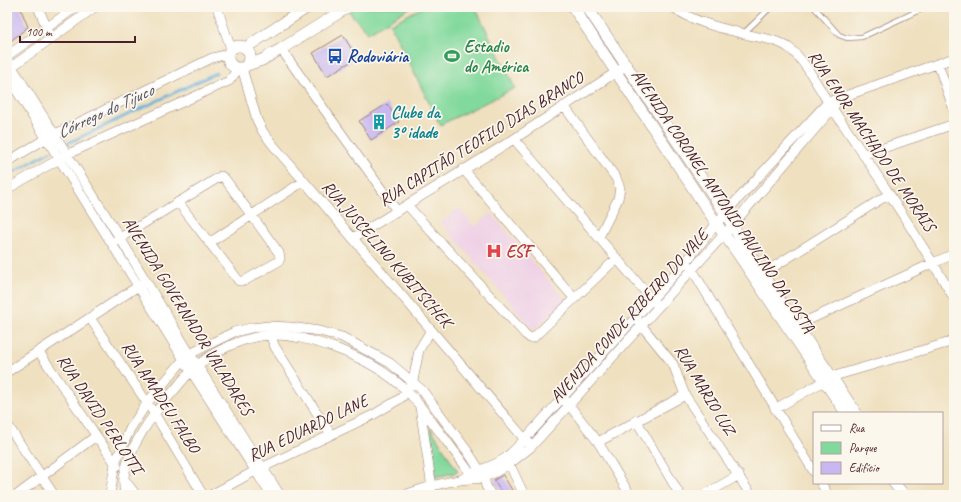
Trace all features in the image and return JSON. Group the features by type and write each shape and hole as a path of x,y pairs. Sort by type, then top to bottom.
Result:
{"street":[{"path":"38,7 52,38"},
{"path":"7,56 76,7"},
{"path":"63,154 8,68 95,7"},
{"path":"217,7 230,52 228,58 230,64 243,67 262,60 348,7"},
{"path":"245,48 308,7"},
{"name":"AVENIDA CORONEL ANTONIO PAULINO DA COSTA","path":"574,7 716,224 759,276"},
{"name":"AVENIDA CORONEL ANTONIO PAULINO DA COSTA","path":"587,7 725,213 759,276 828,379 855,412"},
{"name":"RUA ENOR MACHADO DE MORAIS","path":"673,7 688,16 702,21 744,34 769,39 790,48 802,61 889,194 954,298"},
{"path":"7,162 212,58 230,52 238,46 248,50 250,57 243,67 229,81 63,154 7,189"},
{"path":"281,49 397,211"},
{"path":"830,105 838,99 954,58"},
{"path":"938,64 954,110"},
{"name":"RUA CAPITÃO TEOFILO DIAS BRANCO","path":"353,238 514,138 626,66"},
{"name":"RUA JUSCELINO KUBITSCHEK","path":"243,67 257,120 263,132 531,447"},
{"name":"AVENIDA CONDE RIBEIRO DO VALE","path":"689,266 716,224 725,213 777,157 830,105"},
{"name":"AVENIDA CONDE RIBEIRO DO VALE","path":"472,477 483,478 531,447 570,405 655,302 689,266 732,225 785,164 830,105"},
{"path":"564,106 616,178 620,188 618,199 598,237"},
{"path":"863,155 954,124"},
{"path":"514,138 655,302"},
{"name":"AVENIDA GOVERNADOR VALADARES","path":"63,154 120,238 143,283 194,369 259,469 280,495"},
{"name":"AVENIDA GOVERNADOR VALADARES","path":"63,154 112,243 143,283"},
{"path":"777,157 785,164"},
{"path":"463,169 574,298"},
{"path":"112,243 218,177 222,177 280,256 279,261 242,282 237,279 178,202"},
{"path":"209,242 304,181"},
{"path":"747,189 755,198"},
{"path":"759,276 889,194"},
{"path":"407,205 530,338 533,338 617,258"},
{"path":"793,327 954,254"},
{"path":"689,266 813,470"},
{"path":"7,372 143,283"},
{"name":"RUA AMADEU FALBO","path":"90,318 154,413 203,495"},
{"name":"AVENIDA CONDE RIBEIRO DO VALE","path":"507,462 524,440 563,397 638,322"},
{"name":"RUA MARIO LUZ","path":"638,322 673,364 685,395 751,495"},
{"path":"110,495 115,463 130,430 147,403 187,357 234,332 269,326 319,331 342,337 390,363 413,381 429,399 468,452 491,495"},
{"path":"413,381 419,350 431,330"},
{"path":"270,335 275,347 331,435"},
{"path":"125,495 124,478 127,465 154,413 194,369 214,354 250,339 270,335 295,337 323,344 352,354 380,369 407,391 419,405 472,477"},
{"path":"775,409 828,379 954,341"},
{"name":"RUA DAVID PERLOTTI","path":"39,352 136,495"},
{"name":"AVENIDA CORONEL ANTONIO PAULINO DA COSTA","path":"828,379 845,412"},
{"name":"RUA EDUARDO LANE","path":"211,495 259,469 389,407 402,397 413,381"},
{"path":"598,442 636,420 685,395"},
{"path":"563,397 598,442 630,495"},
{"path":"419,405 433,490"},
{"path":"636,420 680,495"},
{"path":"7,424 42,476 49,491 54,495"},
{"path":"17,495 96,436"},
{"path":"507,462 524,495"},
{"name":"AVENIDA GOVERNADOR VALADARES","path":"259,469 271,495"},
{"path":"704,495 739,475"},
{"path":"404,495 433,490 462,479 472,477 483,478"},
{"path":"822,484 828,495"},
{"path":"895,484 905,495"},
{"path":"900,484 905,495"}],"lane":[{"path":"744,34 771,7"},
{"path":"814,7 839,35 847,38 862,37 926,7"}],"shaded area":[{"name":"ESF","path":"459,208 475,227 491,213 566,301 533,330 441,223"}],"green space":[{"path":"347,7 411,7 368,33 351,14"},
{"name":"Estadio do América","path":"423,7 475,7 515,88 440,125 390,24"},
{"path":"430,427 458,472 435,477"}],"building":[{"path":"10,7 20,7 28,27 7,44 7,9"},
{"name":"Rodoviária","path":"343,35 357,58 327,76 313,53"},
{"name":"Clube da 3º idade","path":"387,104 399,122 371,140 359,121"},
{"path":"503,475 515,495 503,495 494,480"}],"waterway":[{"name":"Córrego do Tijuco","path":"64,145 216,73"},
{"name":"Córrego do Tijuco","path":"7,176 51,151"}],"place":[{"name":"Rodoviária","path":"335,56"},
{"name":"Estadio do América","path":"452,56"},
{"name":"Clube da 3º idade","path":"379,122"},
{"name":"ESF","path":"494,251"}]}
